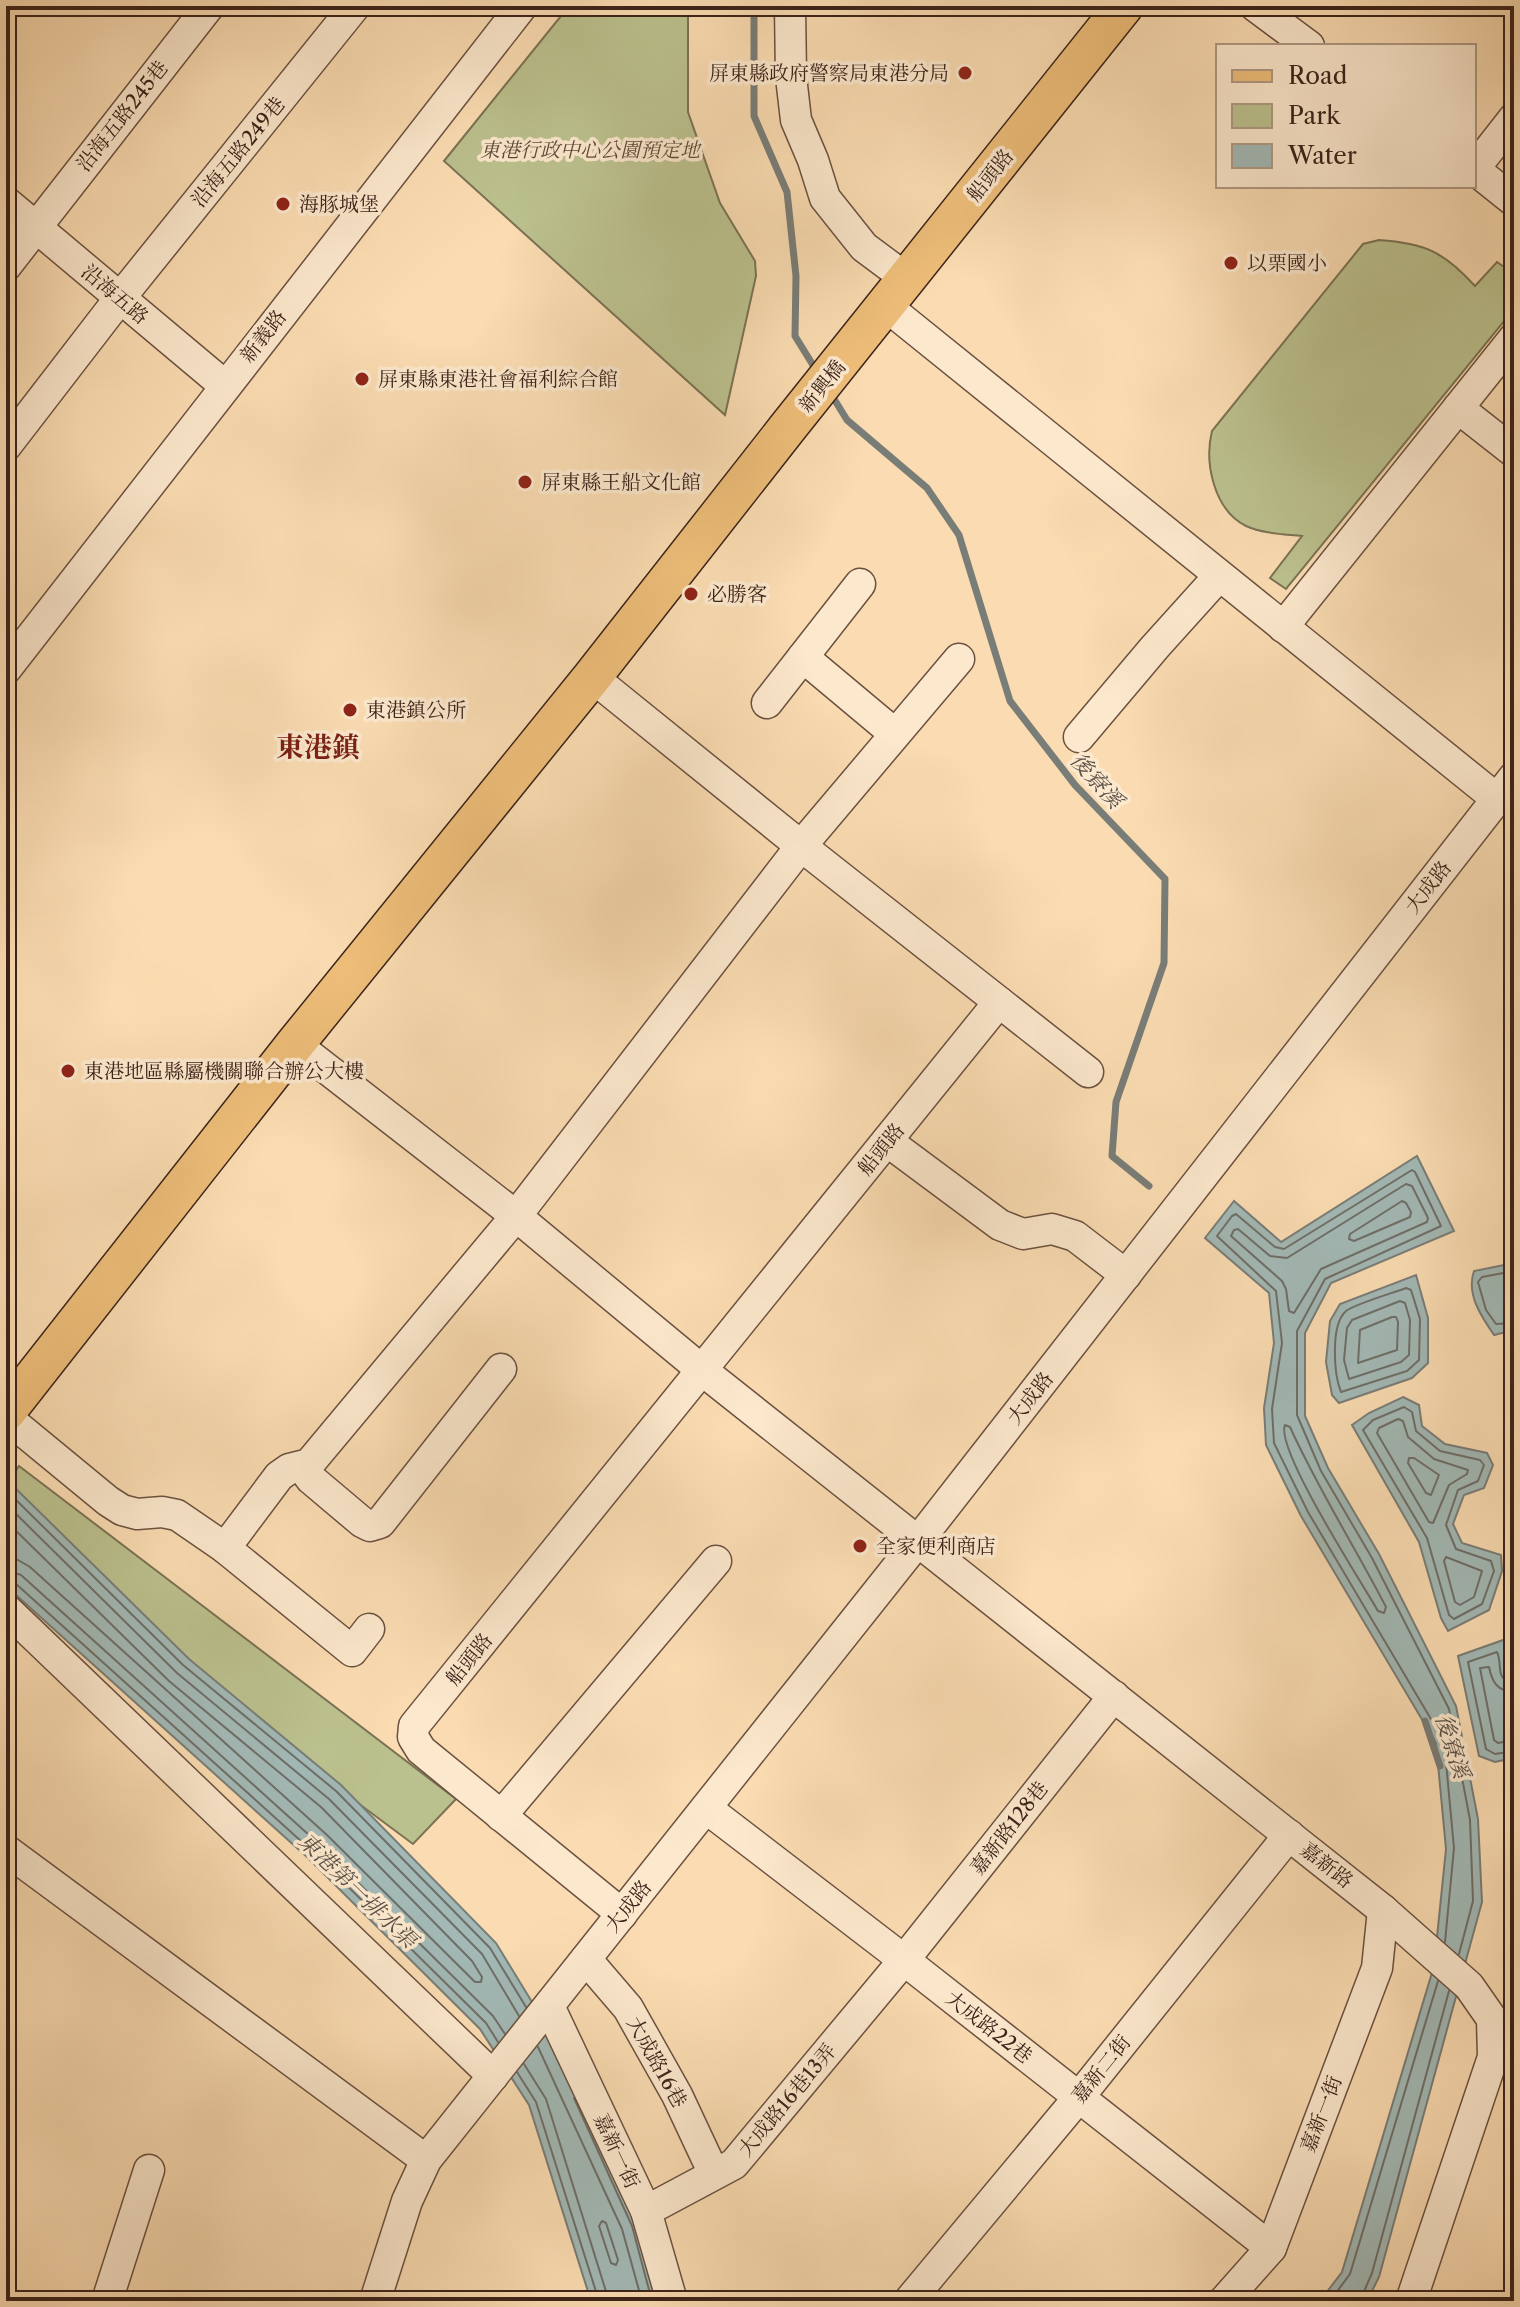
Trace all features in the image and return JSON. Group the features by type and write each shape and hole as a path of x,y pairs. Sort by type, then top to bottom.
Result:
{"main road":[{"name":"船頭路","path":"856,344 1124,6"},
{"name":"新興橋","path":"592,677 856,344"},
{"path":"6,1415 295,1044 592,677"}],"street":[{"name":"沿海五路245巷","path":"6,266 209,6"},
{"name":"沿海五路249巷","path":"6,446 120,298 355,6"},
{"path":"790,6 791,77 796,120 825,198 896,293 1219,576 1283,627 1505,788"},
{"path":"1255,6 1306,44"},
{"name":"新義路","path":"6,669 510,10"},
{"path":"1476,166 1514,118"},
{"path":"1476,171 1514,201"},
{"name":"沿海五路","path":"6,202 224,385"},
{"path":"1283,627 1514,338"},
{"path":"1458,408 1514,452"},
{"path":"1079,737 1219,576"},
{"path":"767,703 860,584"},
{"path":"803,657 895,734"},
{"path":"225,1548 279,1476 289,1469 309,1464 516,1216 801,846 959,659"},
{"path":"592,677 1088,1072"},
{"name":"大成路","path":"545,2011 918,1541 1505,788"},
{"name":"船頭路","path":"622,1914 421,1750 413,1737 414,1726 999,1002"},
{"path":"295,1044 516,1216 703,1371 918,1541"},
{"path":"887,1141 1000,1225 1023,1234 1052,1229 1075,1236 1126,1275"},
{"path":"302,1467 311,1479 362,1522 370,1526 380,1523 501,1369"},
{"path":"6,1415 122,1510 137,1514 162,1512 177,1515 225,1548 352,1651 369,1629"},
{"name":"嘉新路","path":"918,1541 1394,1918 1503,2020 1411,2301"},
{"path":"501,1816 716,1561"},
{"path":"6,1609 493,2076"},
{"name":"嘉新路128巷","path":"904,1960 1114,1696"},
{"name":"大成路22巷","path":"706,1808 1271,2248"},
{"name":"嘉新二街","path":"909,2301 1079,2097 1289,1835"},
{"path":"6,1850 426,2160"},
{"name":"嘉新一街","path":"1224,2301 1271,2248 1394,1918"},
{"name":"大成路16巷","path":"586,1959 628,2008 677,2095 714,2174"},
{"name":"大成路16巷13弄","path":"646,2211 734,2164 904,1960"},
{"path":"375,2301 407,2201 426,2160 545,2011"},
{"name":"嘉新一街","path":"545,2011 646,2211 672,2301"},
{"path":"107,2301 149,2170"}],"green space":[{"name":"東港行政中心公園預定地","path":"569,6 688,6 688,112 720,203 755,261 756,276 725,415 444,161"},
{"path":"1379,240 1433,251 1475,286 1497,262 1514,274 1514,309 1286,589 1270,578 1302,536 1253,529 1235,519 1226,509 1211,471 1212,431 1363,244"},
{"path":"19,1466 456,1799 413,1844 327,1780 164,1649 6,1485"}],"water":[{"path":"1417,1156 1454,1231 1331,1283 1305,1333 1305,1416 1328,1468 1379,1554 1456,1706 1478,1819 1482,1902 1379,2277 1367,2301 1320,2301 1342,2272 1434,1966 1446,1849 1436,1743 1301,1516 1266,1445 1264,1408 1274,1343 1269,1293 1205,1238 1234,1201 1281,1242"},
{"path":"1514,1263 1514,1330 1494,1335 1473,1296 1474,1271"},
{"path":"1416,1275 1428,1318 1428,1363 1412,1378 1339,1403 1332,1395 1326,1362 1330,1321 1340,1304"},
{"path":"1403,1397 1419,1405 1422,1426 1445,1444 1487,1453 1493,1465 1484,1488 1464,1495 1453,1524 1462,1543 1501,1555 1502,1571 1489,1610 1448,1631 1441,1618 1419,1542 1352,1425"},
{"name":"東港第一排水渠","path":"6,1479 189,1659 341,1785 496,1943 560,2048 640,2223 660,2301 591,2301 529,2105 480,2029 307,1857 6,1586"},
{"path":"1506,1639 1508,1673 1514,1675 1514,1758 1495,1762 1479,1756 1458,1656"}],"waterway":[{"path":"754,6 754,116 787,192 796,276 795,336 816,370"},
{"name":"後寮溪","path":"831,394 847,420 927,488 959,535 1010,701 1075,785 1165,879 1164,963 1116,1102 1112,1156 1149,1186"},
{"name":"後寮溪","path":"1425,1721 1440,1766"}],"place":[{"name":"屏東縣政府警察局東港分局","path":"965,73"},
{"name":"海豚城堡","path":"283,204"},
{"name":"以栗國小","path":"1231,263"},
{"name":"屏東縣東港社會福利綜合館","path":"362,379"},
{"name":"屏東縣王船文化館","path":"525,482"},
{"name":"必勝客","path":"691,594"},
{"name":"東港鎮公所","path":"350,710"},
{"name":"東港地區縣屬機關聯合辦公大樓","path":"68,1071"},
{"name":"全家便利商店","path":"860,1546"}],"district":[{"name":"東港鎮","path":"318,747"}]}
